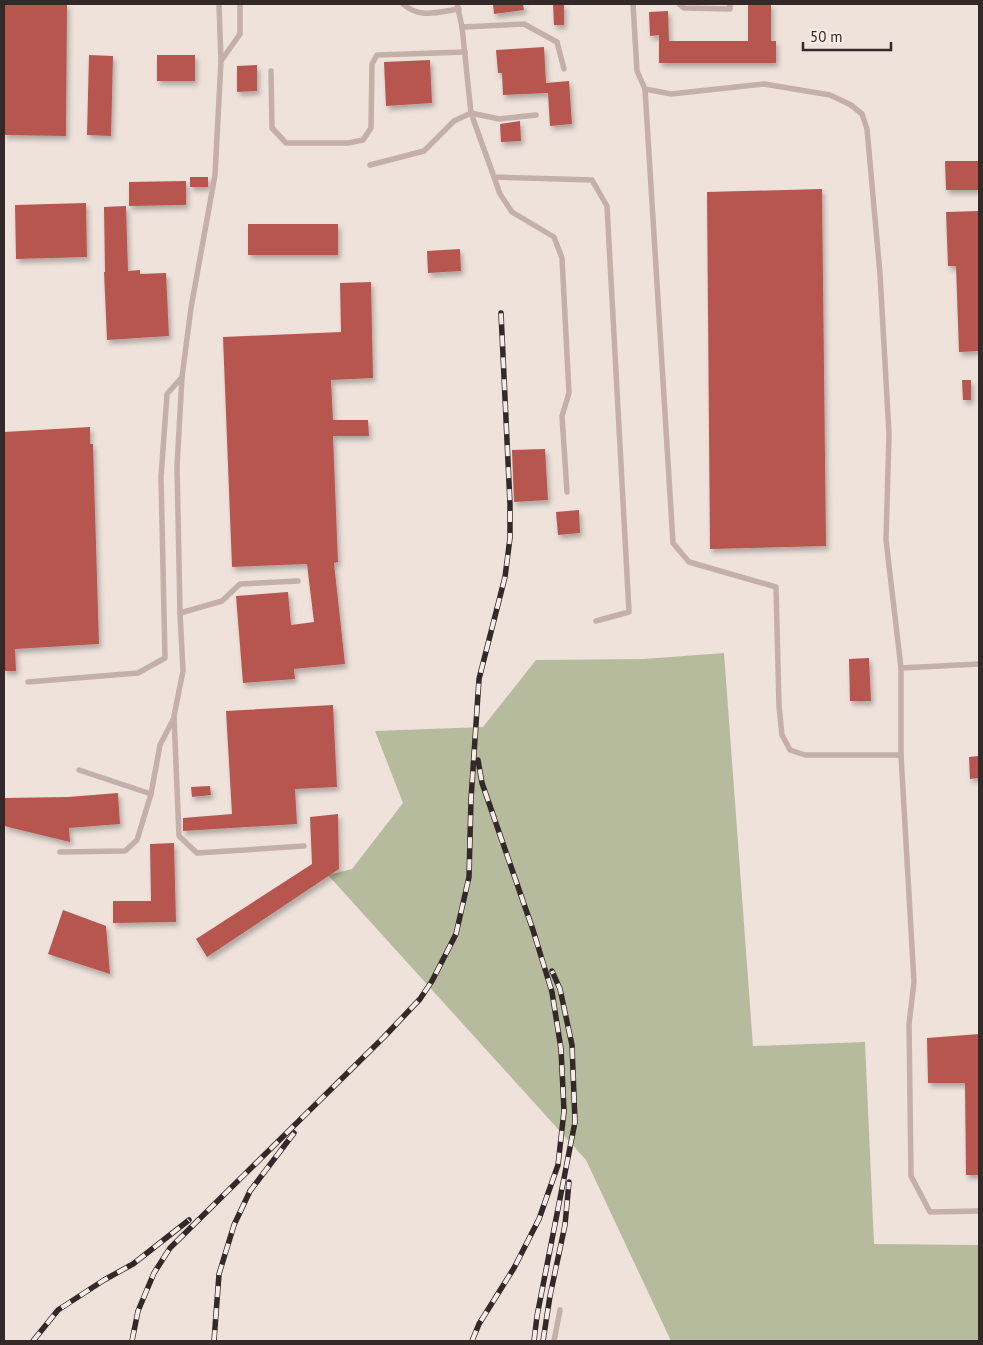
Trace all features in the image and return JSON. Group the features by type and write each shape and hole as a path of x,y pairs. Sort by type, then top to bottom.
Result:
{"lane":[{"path":"219,4 221,61 215,175 191,308 182,377 177,466 183,671 174,716 179,836 197,853 304,846"},
{"path":"221,61 240,34 240,4"},
{"path":"403,4 411,11 428,14 458,6 471,113 500,194 512,212 554,237 562,258 569,393 562,416 567,492"},
{"path":"633,4 637,71 646,89 673,543 689,562 776,587 779,706 782,735 790,750 805,755 901,755"},
{"path":"679,4 684,8 730,9 730,4"},
{"path":"462,27 524,24 557,42 564,69"},
{"path":"271,71 272,128 286,143 348,143 363,140 371,128 372,64 377,54 464,52"},
{"path":"646,89 671,94 764,84 830,94 851,105 862,114 867,129 880,274 889,434 886,540 901,668 901,755 914,982 909,1024 911,1176 930,1212 979,1211"},
{"path":"370,165 424,151 454,121 471,113 499,119 536,115"},
{"path":"494,177 592,180 607,206 629,612 596,621"},
{"path":"28,682 138,673 165,658 161,477 167,394 182,377"},
{"path":"180,613 222,601 240,584 298,581"},
{"path":"901,668 979,664"},
{"path":"60,852 125,851 137,840 151,794 160,745 174,716"},
{"path":"79,770 151,794"},
{"path":"554,1341 560,1310"}],"green space":[{"path":"724,653 753,1046 865,1042 874,1244 979,1245 979,1341 671,1341 586,1160 328,875 352,869 403,803 375,731 483,727 536,660 644,659"}],"building":[{"path":"4,4 67,4 66,136 4,135"},
{"path":"493,4 523,4 524,10 494,14"},
{"path":"553,4 564,4 564,25 554,25"},
{"path":"748,4 771,4 771,41 776,41 776,63 659,63 659,35 650,36 649,12 668,11 669,41 748,41"},
{"path":"544,47 546,83 569,81 572,124 550,126 548,93 503,95 502,73 498,73 496,50"},
{"path":"89,55 113,56 111,136 87,135"},
{"path":"157,55 195,55 195,81 157,81"},
{"path":"430,60 432,103 386,106 384,62"},
{"path":"257,65 257,91 237,92 237,66"},
{"path":"520,121 521,141 501,142 500,124"},
{"path":"945,161 978,161 978,190 946,190"},
{"path":"190,177 208,177 208,187 190,187"},
{"path":"186,181 186,205 129,206 129,182"},
{"path":"822,189 826,546 710,549 707,192"},
{"path":"86,203 87,257 16,259 15,205"},
{"path":"126,206 128,271 140,270 140,274 166,273 169,336 107,340 104,207"},
{"path":"979,211 979,351 959,352 956,266 948,266 946,212"},
{"path":"248,224 338,224 338,255 248,255"},
{"path":"460,249 461,271 428,273 427,251"},
{"path":"371,282 373,378 331,380 333,420 368,420 369,436 333,436 338,562 334,563 345,664 294,669 295,679 243,683 236,596 288,592 291,625 314,622 307,564 232,567 223,337 341,332 340,283"},
{"path":"962,380 971,380 971,400 963,400"},
{"path":"90,427 90,444 93,444 99,644 15,649 16,671 4,671 4,432"},
{"path":"545,449 548,500 514,502 512,450"},
{"path":"579,510 580,533 558,535 556,512"},
{"path":"869,658 871,701 850,701 849,659"},
{"path":"333,705 337,787 295,789 297,824 183,831 183,818 232,814 226,711"},
{"path":"979,756 979,778 970,779 969,757"},
{"path":"210,786 211,795 192,797 191,787"},
{"path":"118,793 120,824 69,828 70,842 4,826 4,798 68,797"},
{"path":"338,814 339,869 207,957 196,939 312,864 310,817"},
{"path":"174,843 176,922 113,923 113,901 151,901 150,844"},
{"path":"63,910 106,926 110,974 48,954"},
{"path":"979,1034 979,1175 966,1175 965,1083 928,1083 927,1038"}],"railway":[{"path":"132,1341 138,1311 154,1273 170,1248 384,1037 420,999 432,981 456,934 469,877 471,799 479,679 505,577 510,538 501,313"},
{"path":"472,1341 479,1324 514,1268 539,1219 558,1165 564,1111 561,1049 552,992 533,930 482,783 478,760"},
{"path":"534,1341 537,1316 575,1122 572,1045 560,989 552,971"},
{"path":"214,1341 219,1274 234,1225 250,1191 294,1133"},
{"path":"543,1341 550,1296 565,1225 569,1182"},
{"path":"33,1341 58,1310 104,1280 133,1264 189,1220"}]}
